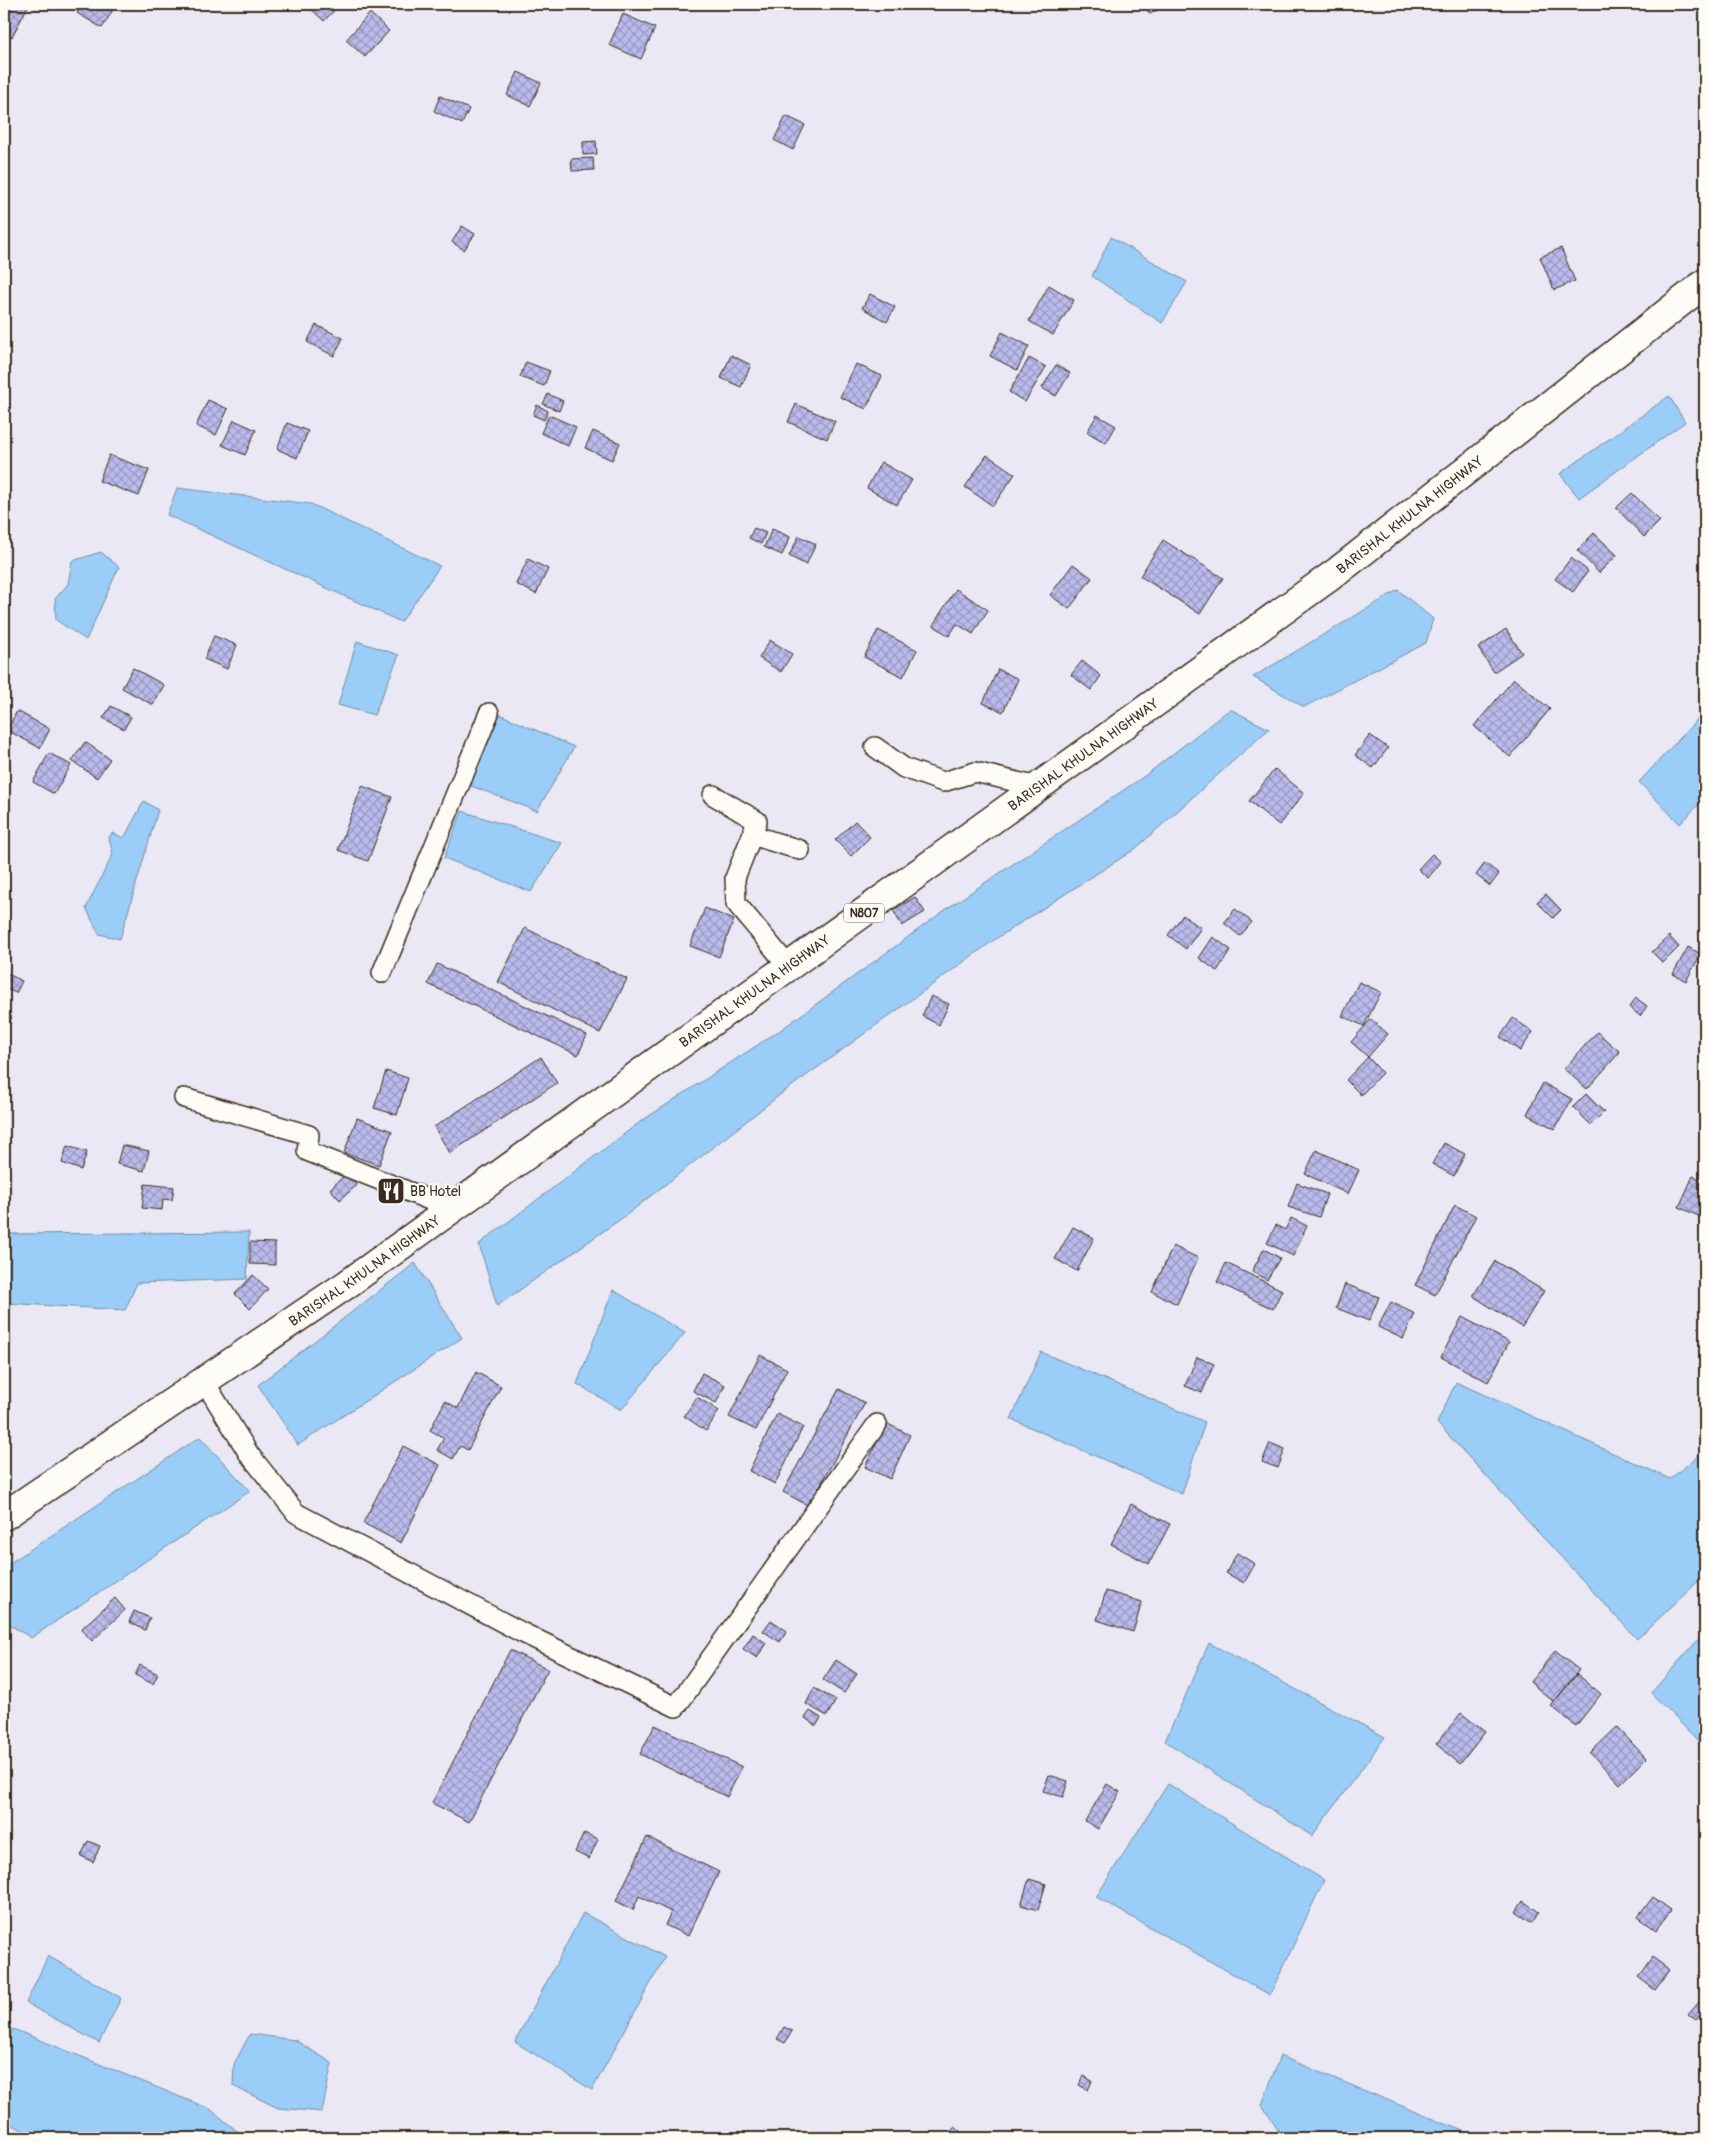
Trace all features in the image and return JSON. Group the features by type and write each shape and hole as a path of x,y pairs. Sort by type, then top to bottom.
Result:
{"highway":[{"name":"BARISHAL KHULNA HIGHWAY","path":"4,1516 346,1285 1338,571 1705,283"}],"street":[{"path":"382,973 489,713"},
{"path":"875,747 904,768 943,782 975,772 1038,787"},
{"path":"712,795 757,821 735,878 736,903 789,967"},
{"path":"752,835 800,850"},
{"path":"184,1098 309,1136 307,1151 452,1209"},
{"path":"204,1381 250,1454 296,1513 521,1632 676,1707 877,1424"}],"water":[{"path":"1111,237 1187,282 1162,323 1092,276"},
{"path":"1669,396 1685,422 1579,498 1560,474"},
{"path":"177,488 311,504 440,566 401,622 167,515"},
{"path":"101,552 119,567 86,640 56,620 55,599 68,584 72,561"},
{"path":"1398,590 1433,619 1426,643 1304,707 1253,677"},
{"path":"357,641 399,655 374,715 338,705"},
{"path":"1230,709 1269,729 1135,849 994,940 781,1094 625,1216 497,1306 479,1244 640,1122 782,1029 952,905 1146,775"},
{"path":"1705,711 1705,798 1680,824 1639,782"},
{"path":"495,712 574,747 537,811 471,786"},
{"path":"144,801 158,810 120,939 99,934 86,908 113,854 109,838 112,833 124,838"},
{"path":"462,811 562,843 531,892 444,858"},
{"path":"249,1232 247,1279 137,1283 125,1310 4,1303 4,1234"},
{"path":"415,1263 462,1338 298,1445 258,1385"},
{"path":"613,1290 685,1333 621,1410 577,1384"},
{"path":"1041,1352 1205,1422 1182,1494 1011,1419"},
{"path":"1456,1382 1670,1479 1705,1450 1705,1575 1637,1639 1437,1423"},
{"path":"200,1437 250,1491 31,1638 4,1621 4,1567"},
{"path":"1705,1632 1705,1748 1651,1693"},
{"path":"1209,1643 1385,1737 1312,1836 1165,1741"},
{"path":"1168,1784 1324,1880 1270,1995 1096,1897"},
{"path":"583,1913 665,1957 592,2090 515,2042"},
{"path":"48,1956 121,1998 99,2043 26,2003"},
{"path":"13,2029 210,2109 246,2138 37,2138 4,2120 4,2046"},
{"path":"250,2034 295,2040 332,2063 322,2112 278,2108 233,2086 234,2064"},
{"path":"1280,2056 1480,2138 1283,2138 1262,2105"}],"building":[{"path":"4,4 29,4 12,37 4,33"},
{"path":"82,4 107,4 114,8 102,28 77,13"},
{"path":"306,4 340,4 324,21"},
{"path":"1159,4 1161,8 1150,14 1146,8"},
{"path":"370,13 389,31 365,57 346,40"},
{"path":"623,14 655,28 641,59 609,45"},
{"path":"518,72 541,83 530,106 507,95"},
{"path":"440,96 469,109 462,124 434,111"},
{"path":"786,116 805,125 793,150 774,140"},
{"path":"596,141 597,154 583,155 583,142"},
{"path":"593,158 594,170 572,171 571,159"},
{"path":"462,226 475,234 464,250 452,242"},
{"path":"1561,248 1575,281 1554,290 1540,257"},
{"path":"1049,285 1074,300 1053,335 1029,321"},
{"path":"870,294 895,307 887,322 862,308"},
{"path":"1705,323 1705,341 1697,330"},
{"path":"316,325 343,338 334,356 307,342"},
{"path":"1002,332 1029,346 1017,370 990,356"},
{"path":"731,355 751,365 741,387 721,378"},
{"path":"1029,358 1046,367 1025,402 1009,392"},
{"path":"526,362 550,371 544,386 520,377"},
{"path":"856,364 882,376 866,409 840,397"},
{"path":"1056,365 1070,373 1056,396 1042,388"},
{"path":"548,394 563,401 559,411 543,404"},
{"path":"208,400 228,409 216,435 196,426"},
{"path":"796,404 835,421 827,439 788,422"},
{"path":"537,405 548,411 544,420 533,415"},
{"path":"549,415 576,427 568,446 541,433"},
{"path":"1097,415 1116,426 1106,443 1087,432"},
{"path":"234,420 256,430 245,455 222,445"},
{"path":"287,423 308,431 297,458 277,449"},
{"path":"593,431 620,443 612,460 585,448"},
{"path":"109,455 149,470 139,496 99,481"},
{"path":"987,455 1015,474 993,506 965,487"},
{"path":"881,462 912,480 897,505 867,488"},
{"path":"1632,493 1660,521 1644,537 1616,508"},
{"path":"754,528 766,533 761,544 749,538"},
{"path":"772,529 790,537 782,555 764,547"},
{"path":"1594,533 1617,555 1599,573 1577,550"},
{"path":"799,536 816,544 806,565 789,556"},
{"path":"1163,540 1223,578 1200,614 1140,576"},
{"path":"1571,558 1588,571 1573,592 1555,579"},
{"path":"528,559 548,569 536,594 516,584"},
{"path":"1073,564 1092,578 1069,609 1050,595"},
{"path":"956,589 988,610 973,634 957,624 949,636 933,625"},
{"path":"1506,629 1522,653 1494,672 1478,648"},
{"path":"878,630 917,650 903,677 864,657"},
{"path":"214,636 237,645 227,669 204,659"},
{"path":"770,640 792,654 781,672 759,658"},
{"path":"1082,661 1101,676 1091,690 1071,675"},
{"path":"133,668 164,685 153,705 122,688"},
{"path":"998,669 1018,679 1003,712 983,703"},
{"path":"1514,679 1550,709 1510,757 1474,726"},
{"path":"111,706 131,717 124,729 103,718"},
{"path":"17,711 50,729 40,748 7,730"},
{"path":"1370,735 1388,748 1373,768 1355,755"},
{"path":"85,742 110,759 97,778 72,761"},
{"path":"49,753 71,765 54,794 33,782"},
{"path":"1275,769 1304,793 1279,825 1249,801"},
{"path":"362,786 392,797 368,861 338,850"},
{"path":"855,821 870,837 851,856 835,840"},
{"path":"1432,854 1441,862 1428,878 1418,869"},
{"path":"1485,863 1499,874 1490,886 1476,875"},
{"path":"1546,894 1561,910 1553,918 1537,902"},
{"path":"915,897 925,912 902,926 893,910"},
{"path":"705,908 734,920 719,957 690,946"},
{"path":"1235,909 1252,922 1240,936 1224,923"},
{"path":"1183,915 1201,928 1186,949 1168,935"},
{"path":"525,928 627,979 600,1033 498,982"},
{"path":"1669,936 1679,947 1663,963 1652,952"},
{"path":"1213,937 1231,950 1217,971 1199,958"},
{"path":"1688,947 1701,954 1686,981 1673,974"},
{"path":"437,964 587,1035 578,1055 428,984"},
{"path":"4,972 22,981 16,993 4,988"},
{"path":"1359,982 1381,992 1364,1026 1342,1016"},
{"path":"931,996 949,1004 939,1025 922,1016"},
{"path":"1636,998 1647,1006 1640,1016 1629,1007"},
{"path":"4,1013 12,1017 4,1034"},
{"path":"1513,1018 1533,1032 1520,1051 1500,1037"},
{"path":"1371,1019 1388,1034 1368,1057 1351,1042"},
{"path":"1597,1032 1620,1052 1587,1089 1564,1069"},
{"path":"541,1057 557,1083 450,1153 434,1127"},
{"path":"1368,1057 1382,1073 1361,1095 1346,1080"},
{"path":"386,1071 408,1078 397,1115 374,1108"},
{"path":"1543,1083 1572,1099 1555,1129 1527,1114"},
{"path":"1586,1094 1604,1112 1591,1125 1573,1107"},
{"path":"357,1118 392,1131 379,1165 344,1153"},
{"path":"1444,1143 1465,1154 1454,1176 1432,1164"},
{"path":"122,1145 149,1151 144,1171 117,1164"},
{"path":"67,1146 87,1152 81,1170 62,1163"},
{"path":"1316,1150 1359,1170 1348,1194 1305,1174"},
{"path":"347,1173 357,1185 340,1200 330,1189"},
{"path":"1693,1176 1705,1182 1705,1219 1679,1207"},
{"path":"1297,1183 1327,1194 1319,1217 1288,1207"},
{"path":"145,1184 174,1187 172,1200 163,1199 162,1210 142,1208"},
{"path":"1455,1205 1476,1216 1435,1295 1415,1285"},
{"path":"1291,1218 1307,1226 1293,1256 1267,1243 1276,1225 1285,1230"},
{"path":"1073,1227 1094,1238 1077,1271 1055,1259"},
{"path":"250,1242 275,1243 275,1265 250,1264"},
{"path":"1173,1246 1198,1258 1177,1304 1152,1292"},
{"path":"1264,1249 1280,1258 1267,1280 1252,1271"},
{"path":"1495,1261 1544,1291 1522,1327 1473,1296"},
{"path":"1226,1263 1282,1290 1273,1309 1217,1282"},
{"path":"253,1275 268,1289 250,1309 235,1294"},
{"path":"1345,1284 1379,1297 1369,1321 1336,1308"},
{"path":"1391,1302 1415,1314 1403,1339 1378,1327"},
{"path":"1462,1317 1509,1342 1488,1382 1441,1357"},
{"path":"760,1355 787,1369 756,1430 729,1417"},
{"path":"1197,1357 1214,1364 1202,1393 1185,1386"},
{"path":"476,1372 501,1386 468,1450 460,1446 453,1459 437,1450 444,1438 430,1430 445,1401 458,1408"},
{"path":"702,1373 725,1385 716,1403 693,1391"},
{"path":"839,1389 865,1403 809,1506 783,1492"},
{"path":"697,1397 719,1411 706,1431 684,1416"},
{"path":"777,1414 803,1427 775,1484 749,1471"},
{"path":"886,1423 910,1435 890,1479 865,1467"},
{"path":"1270,1443 1285,1449 1278,1468 1262,1462"},
{"path":"403,1446 440,1465 401,1543 363,1523"},
{"path":"1131,1504 1170,1524 1149,1564 1111,1544"},
{"path":"1237,1553 1255,1564 1244,1583 1226,1573"},
{"path":"1106,1591 1142,1602 1133,1632 1097,1620"},
{"path":"115,1598 125,1610 92,1641 81,1629"},
{"path":"134,1611 150,1618 145,1630 129,1622"},
{"path":"771,1620 787,1631 780,1642 763,1631"},
{"path":"753,1634 766,1643 757,1658 743,1649"},
{"path":"510,1650 548,1669 469,1822 432,1803"},
{"path":"1555,1651 1579,1670 1554,1702 1530,1682"},
{"path":"836,1660 857,1674 844,1693 823,1680"},
{"path":"140,1665 158,1674 153,1684 135,1675"},
{"path":"1577,1674 1601,1694 1576,1726 1551,1706"},
{"path":"814,1688 836,1700 827,1716 806,1704"},
{"path":"810,1711 821,1718 816,1726 805,1718"},
{"path":"1461,1713 1485,1732 1460,1764 1436,1744"},
{"path":"655,1725 742,1767 727,1797 640,1754"},
{"path":"1617,1727 1646,1758 1620,1784 1590,1753"},
{"path":"1049,1775 1068,1781 1063,1797 1043,1791"},
{"path":"1107,1784 1120,1792 1098,1829 1085,1821"},
{"path":"584,1833 598,1839 589,1859 575,1852"},
{"path":"647,1837 719,1872 688,1936 665,1925 671,1912 639,1896 633,1910 616,1901"},
{"path":"88,1841 100,1846 93,1862 81,1856"},
{"path":"1029,1879 1046,1884 1038,1910 1021,1905"},
{"path":"1653,1897 1671,1910 1656,1930 1638,1917"},
{"path":"1523,1901 1539,1912 1532,1923 1516,1912"},
{"path":"1652,1957 1670,1970 1655,1990 1638,1977"},
{"path":"1699,2002 1705,2008 1695,2020 1688,2015"},
{"path":"784,2027 792,2031 785,2043 777,2039"},
{"path":"1084,2076 1092,2081 1088,2090 1079,2085"},
{"path":"955,2127 962,2133 957,2138 950,2132"}],"place":[{"name":"BB Hotel","path":"391,1191"}]}
